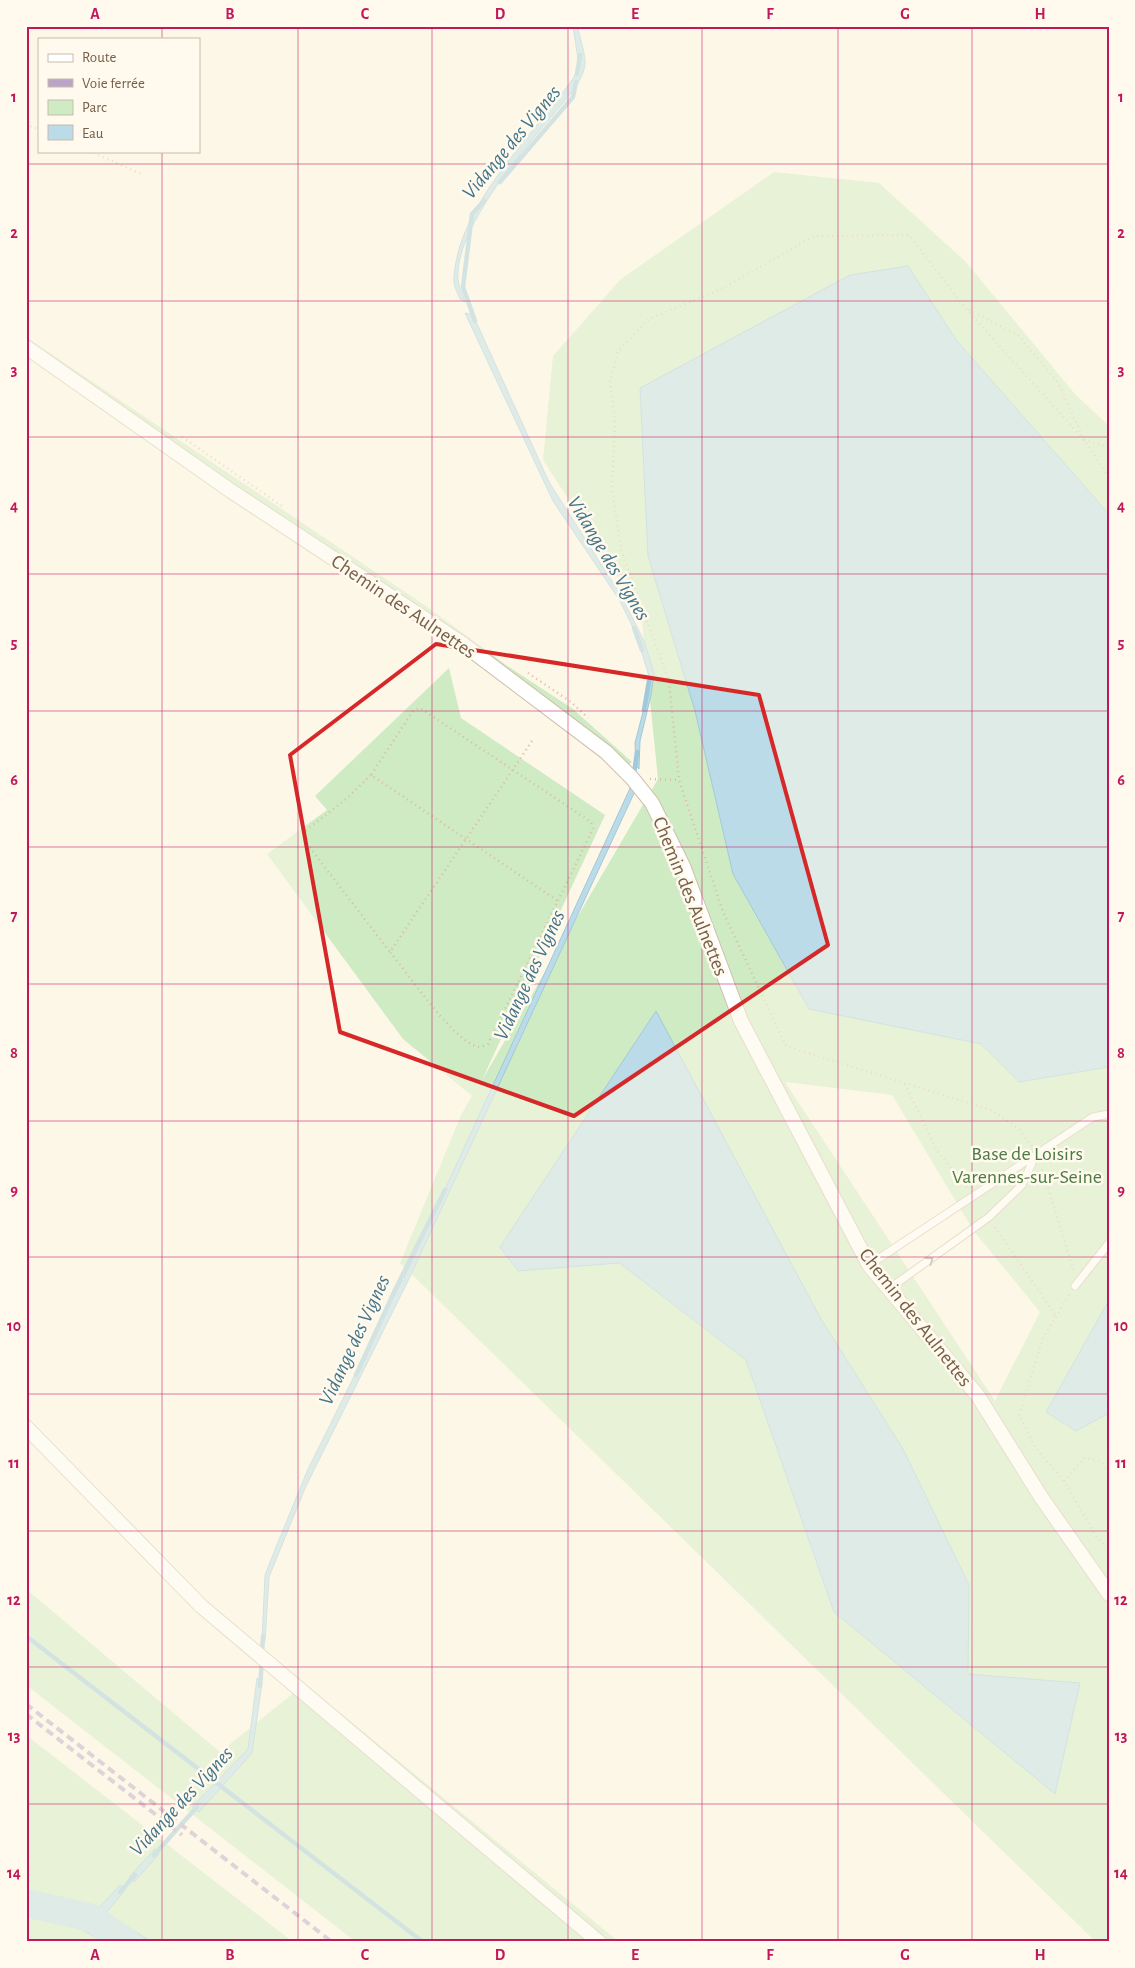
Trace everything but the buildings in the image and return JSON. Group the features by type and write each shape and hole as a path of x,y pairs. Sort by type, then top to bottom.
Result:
{"street":[{"name":"Chemin des Aulnettes","path":"26,347 231,492 463,644 606,752 632,778 652,803 683,866 741,1021 869,1264 978,1396 1041,1497 1109,1594"},
{"path":"26,1427 201,1606 599,1942"}],"lane":[{"path":"869,1264 1036,1152 1093,1117 1109,1114"},
{"path":"890,1288 989,1217 1022,1186 1036,1152"},
{"path":"1075,1286 1109,1243"}],"path":[{"path":"26,124 38,130"},
{"path":"91,152 141,174"},
{"path":"1109,477 1084,440 968,310 909,235 814,236 725,287 649,319 618,351 610,384 615,423 612,487 621,550 670,681 679,780 723,912 786,1046 991,1110 1019,1129 1036,1152 1075,1274 1075,1286 1044,1338 1019,1416 1035,1447 1064,1481 1097,1538 1109,1549"},
{"path":"968,310 1018,335 1059,384 1084,440"},
{"path":"1084,440 1109,447"},
{"path":"420,708 514,768 591,822 593,829 558,901 488,1044 481,1047 472,1045 445,1022 304,840 305,831 345,800 371,775 413,711 420,708"},
{"path":"390,952 532,741"},
{"path":"371,775 558,901"},
{"path":"632,778 679,780"},
{"path":"906,1084 936,1148 972,1195"},
{"path":"989,1217 1056,1316"},
{"path":"1064,1481 1084,1458 1100,1461 1109,1472"}],"highlighted area":[{"path":"436,644 759,695 828,945 574,1116 340,1032 290,755"}],"green space":[{"name":"Base de Loisirs Varennes-sur-Seine","path":"774,172 879,183 966,262 1075,394 1109,426 1109,514 957,341 907,266 648,556 695,711 733,874 809,1009 981,1044 1019,1082 1109,1067 1109,1300 1046,1412 1076,1431 1109,1413 1109,1449 1106,1451 1109,1453 1109,1942 1096,1942 400,1263 461,1115 472,1096 403,1039 267,854 327,810 315,796 449,668 461,718 605,815 482,1080 658,779 642,621 604,554 543,460 553,356 621,279","holes":["785,1082 892,1095 973,1230 1040,1312 995,1401","618,1263 821,1319 903,1449 969,1585 968,1675 1055,1793 834,1612 746,1360"]},
{"path":"26,337 426,606 506,665 573,709 632,762 625,768 587,735 26,345"},
{"path":"26,1589 220,1752 305,1684 619,1942 356,1942 26,1685"},
{"path":"26,1735 293,1942 26,1942"}],"water":[{"path":"573,26 577,26 584,54 584,70 568,97 508,170 478,215 467,238 460,260 458,280 465,302 460,299 454,280 459,250 469,223 501,171 574,77 579,66"},
{"path":"908,266 957,341 1109,514 1109,1067 1019,1082 981,1044 809,1009 733,874 695,711 648,556 640,388 850,275"},
{"path":"465,313 473,315 549,482 622,597 644,641 654,673 640,741 639,769 636,766 635,743 645,704 649,676 636,634 620,601 553,501"},
{"path":"632,784 636,789 407,1283 306,1486 269,1577 265,1641 262,1640 265,1575 308,1469 402,1280 405,1282 404,1278"},
{"path":"656,1011 821,1319 903,1449 969,1585 968,1674 1080,1683 1055,1794 834,1612 746,1360 619,1263 518,1271 500,1247"},
{"path":"1109,1300 1109,1413 1076,1431 1046,1412"},
{"path":"257,1678 262,1683 252,1753 199,1812 192,1807 248,1749"},
{"path":"155,1849 159,1854 134,1882 129,1877"},
{"path":"120,1885 126,1889 106,1913 152,1942 104,1942 84,1931 98,1909"}],"waterway":[{"name":"Vidange des Vignes","path":"577,74 580,55"},
{"name":"Vidange des Vignes","path":"500,182 573,97 576,82"},
{"name":"Vidange des Vignes","path":"475,321 463,287 472,214 484,201"},
{"name":"Vidange des Vignes","path":"634,628 642,650"},
{"name":"Vidange des Vignes","path":"644,710 649,681"},
{"name":"Vidange des Vignes","path":"634,774 637,752"},
{"name":"Vidange des Vignes","path":"356,1375 395,1290 445,1190"},
{"path":"26,1636 423,1942"},
{"name":"Vidange des Vignes","path":"262,1653 263,1636"},
{"name":"Vidange des Vignes","path":"260,1686 262,1661"},
{"name":"Vidange des Vignes","path":"154,1855 197,1807"},
{"name":"Vidange des Vignes","path":"120,1892 135,1875"},
{"path":"26,1903 92,1918 126,1942"}],"railway":[{"path":"26,1704 332,1942"},
{"path":"26,1714 182,1835"}]}
